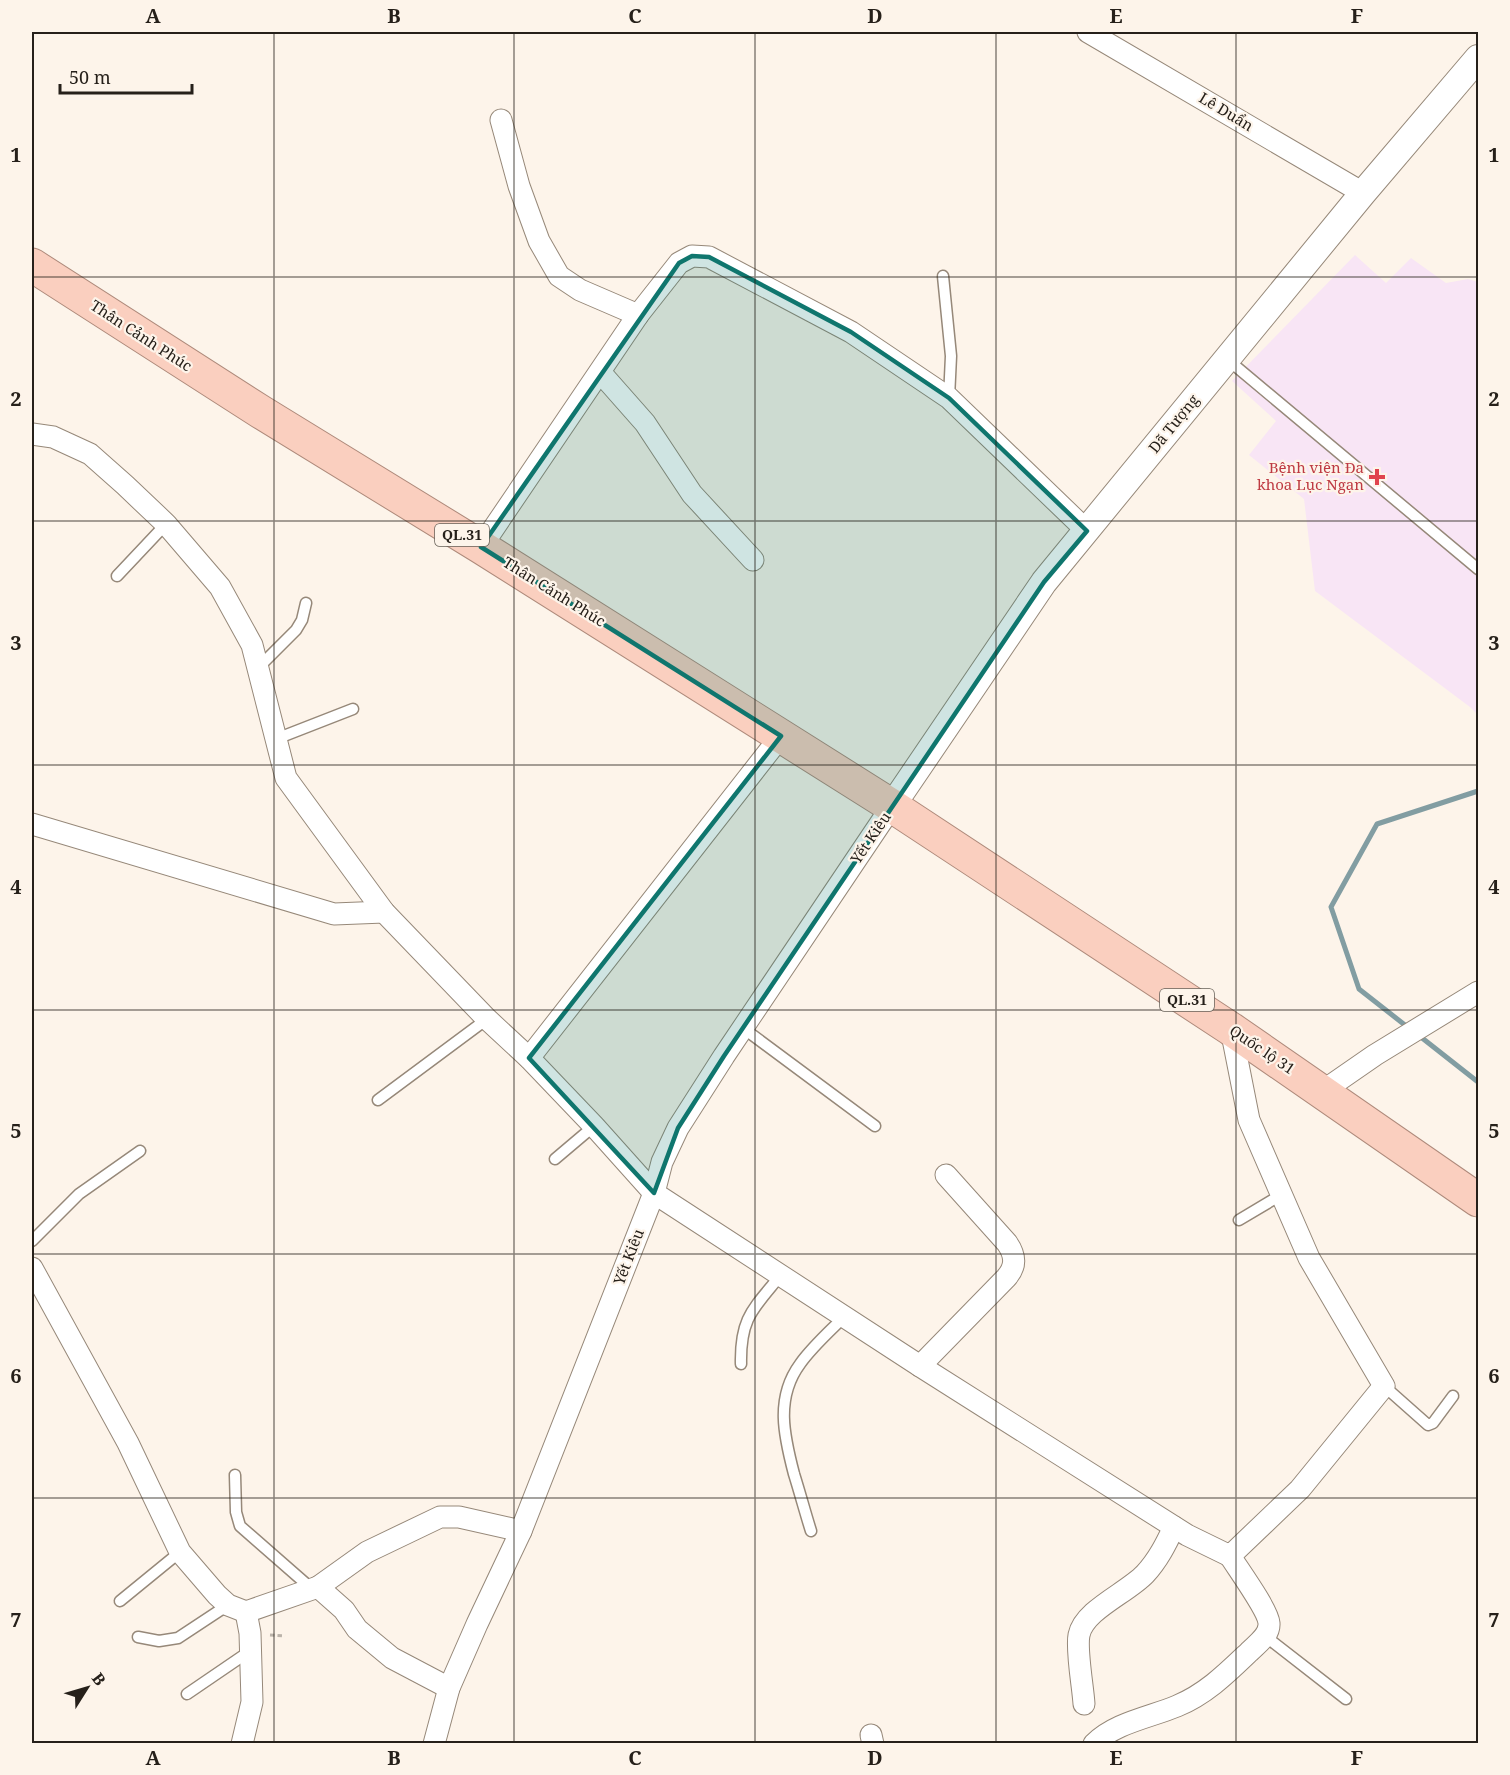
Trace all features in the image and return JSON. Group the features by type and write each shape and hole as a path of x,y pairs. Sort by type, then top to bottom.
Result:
{"highway":[{"name":"Thân Cảnh Phúc","path":"32,265 261,412 481,547 892,806"},
{"name":"Quốc lộ 31","path":"892,806 1232,1029 1479,1200"}],"street":[{"name":"Lê Duẩn","path":"1088,32 1363,193"},
{"name":"Dã Tượng","path":"892,806 1044,582 1363,193 1479,58"},
{"path":"501,120 527,208 540,241 559,276 580,290 639,315"},
{"path":"481,547 639,315 679,263 692,256 709,257 851,332 950,398 1087,531"},
{"path":"600,372 645,423 692,494 753,560"},
{"path":"32,434 53,437 90,454 126,485 166,525 220,587 252,645 286,778 384,912 487,1019 529,1058 654,1193 920,1366 1174,1527 1230,1556 1266,1613 1269,1626 1266,1636 1221,1679 1199,1694 1178,1706 1110,1731 1094,1743"},
{"path":"529,1058 781,736"},
{"name":"Yết Kiêu","path":"434,1743 449,1688 521,1532 654,1193 662,1162 678,1128 892,806"},
{"path":"32,824 334,914 384,912"},
{"path":"1323,1091 1375,1055 1479,992"},
{"path":"1230,1556 1300,1489 1384,1386 1309,1258 1281,1195 1249,1119 1232,1029"},
{"path":"920,1366 1006,1278 1014,1266 1012,1251 1007,1243 946,1174"},
{"path":"32,1268 128,1443 180,1552 217,1595 237,1609 250,1633 252,1702 242,1743"},
{"path":"237,1609 315,1588 368,1552 440,1517 459,1517 521,1532"},
{"path":"1084,1704 1078,1641 1082,1625 1091,1615 1143,1576 1158,1557 1174,1527"},
{"path":"315,1588 344,1610 357,1629 392,1658 449,1688"}],"lane":[{"path":"943,276 951,357 950,398"},
{"path":"1227,359 1479,569"},
{"path":"117,576 166,525"},
{"path":"258,668 296,630 302,620 306,603"},
{"path":"276,739 353,709"},
{"path":"378,1100 487,1019"},
{"path":"743,1028 875,1126"},
{"path":"555,1159 594,1126"},
{"path":"32,1241 79,1194 140,1151"},
{"path":"1239,1220 1281,1195"},
{"path":"741,1365 742,1332 747,1319 753,1308 780,1275"},
{"path":"811,1531 785,1441 784,1401 789,1384 800,1364 844,1317"},
{"path":"1384,1386 1428,1425 1433,1423 1453,1396"},
{"path":"235,1475 236,1512 240,1526 315,1588"},
{"path":"120,1601 180,1552"},
{"path":"138,1636 159,1641 178,1638 237,1609"},
{"path":"1266,1636 1346,1700"},
{"path":"187,1694 251,1651"}],"highlighted area":[{"path":"692,256 709,257 851,332 949,398 1087,531 1044,582 724,1056 678,1128 654,1193 529,1058 781,736 481,547 679,263"}],"shaded area":[{"name":"Bệnh viện Đa khoa Lục Ngạn","path":"1355,255 1386,283 1411,258 1446,283 1468,279 1478,282 1478,715 1315,591 1304,499 1249,455 1276,421 1232,381"}],"waterway":[{"path":"1410,1029 1359,989 1331,907 1377,824 1478,791"},
{"path":"1417,1034 1478,1082"}],"place":[{"name":"Bệnh viện Đa khoa Lục Ngạn","path":"1377,477"}]}
